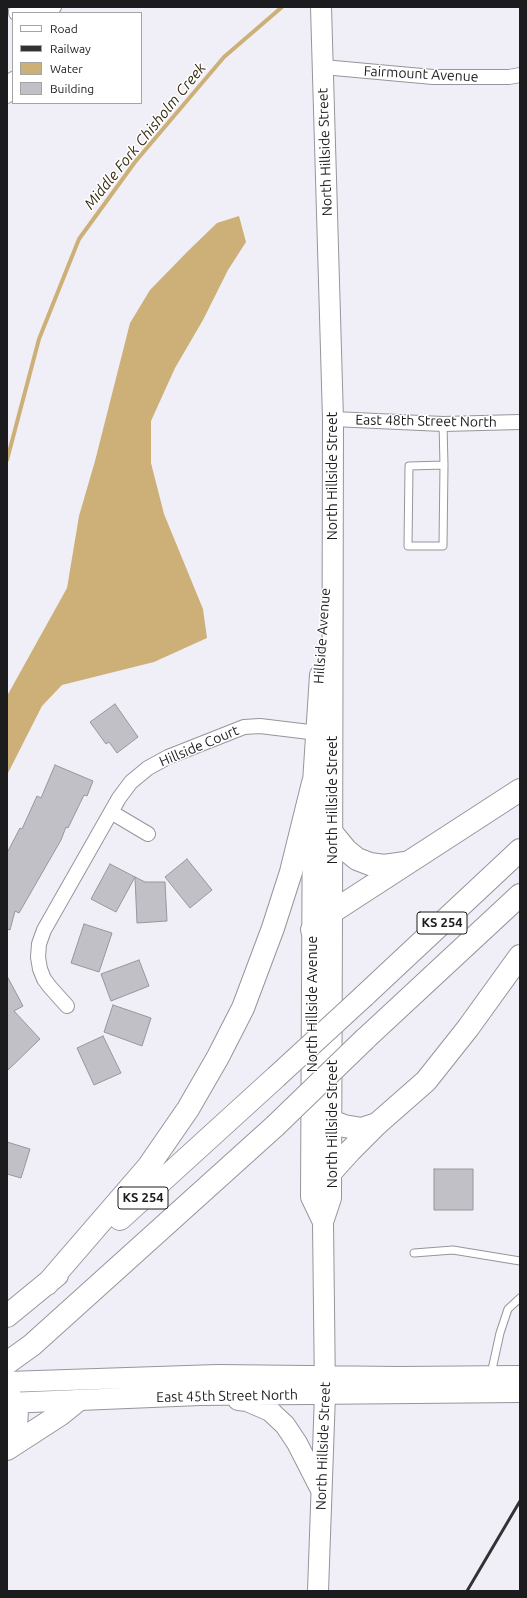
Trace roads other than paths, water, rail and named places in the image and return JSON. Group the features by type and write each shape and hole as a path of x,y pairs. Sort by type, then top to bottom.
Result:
{"highway":[{"path":"47,1284 148,1167 188,1109 218,1057 243,1008 273,928 291,872 313,783"},
{"path":"312,930 332,912 520,790"},
{"path":"332,833 346,850 357,859 370,864 384,866 396,866 407,863"},
{"name":"KS 254","path":"7,1316 47,1284 276,1077 520,850"},
{"name":"KS 254","path":"7,1363 32,1345 275,1126 520,895"},
{"path":"331,1172 377,1124 426,1081 468,1028 520,956"},
{"path":"312,1108 331,1121 344,1126 362,1129 377,1124"},
{"path":"7,1448 16,1429 17,1409 9,1399"},
{"path":"7,1448 61,1414 77,1401"}],"main road":[{"name":"North Hillside Street","path":"321,11 333,419 332,490"},
{"name":"Hillside Avenue","path":"313,783 324,734 332,490"},
{"name":"North Hillside Street","path":"318,1591 325,1384 324,1222 331,1198 332,833 324,734"},
{"name":"North Hillside Avenue","path":"313,783 311,1198 324,1222"},
{"name":"East 45th Street North","path":"7,1382 217,1375 325,1384 520,1392"},
{"name":"East 45th Street North","path":"9,1399 77,1401 200,1395 325,1384 520,1376"},
{"path":"200,1395 247,1402 270,1411 285,1425 297,1443 321,1491"}],"street":[{"path":"13,12 44,11 54,7"},
{"name":"Fairmount Avenue","path":"323,67 433,77 508,77 520,75"},
{"path":"7,96 12,84"},
{"name":"East 48th Street North","path":"333,419 443,424 520,422"},
{"name":"Hillside Court","path":"67,1006 50,988 44,978 40,969 38,957 39,944 44,930 111,812 131,782 148,768 168,757 226,733 244,728 260,726 324,734"},
{"path":"111,812 148,834"}],"lane":[{"path":"443,424 444,465 443,546 408,546 409,466 444,465"},
{"path":"414,1253 453,1250 520,1261"},
{"path":"490,1377 500,1333 506,1315 508,1310 520,1298"}],"water":[{"path":"239,216 246,242 228,270 203,320 175,368 151,421 151,463 164,514 203,609 207,638 154,662 62,685 42,706 7,775 7,696 67,588 79,516 95,461 130,323 150,290 188,251 217,223"}],"waterway":[{"name":"Middle Fork Chisholm Creek","path":"7,460 39,339 79,239 135,162 224,57 282,7"}],"railway":[{"path":"467,1591 520,1501"}]}
